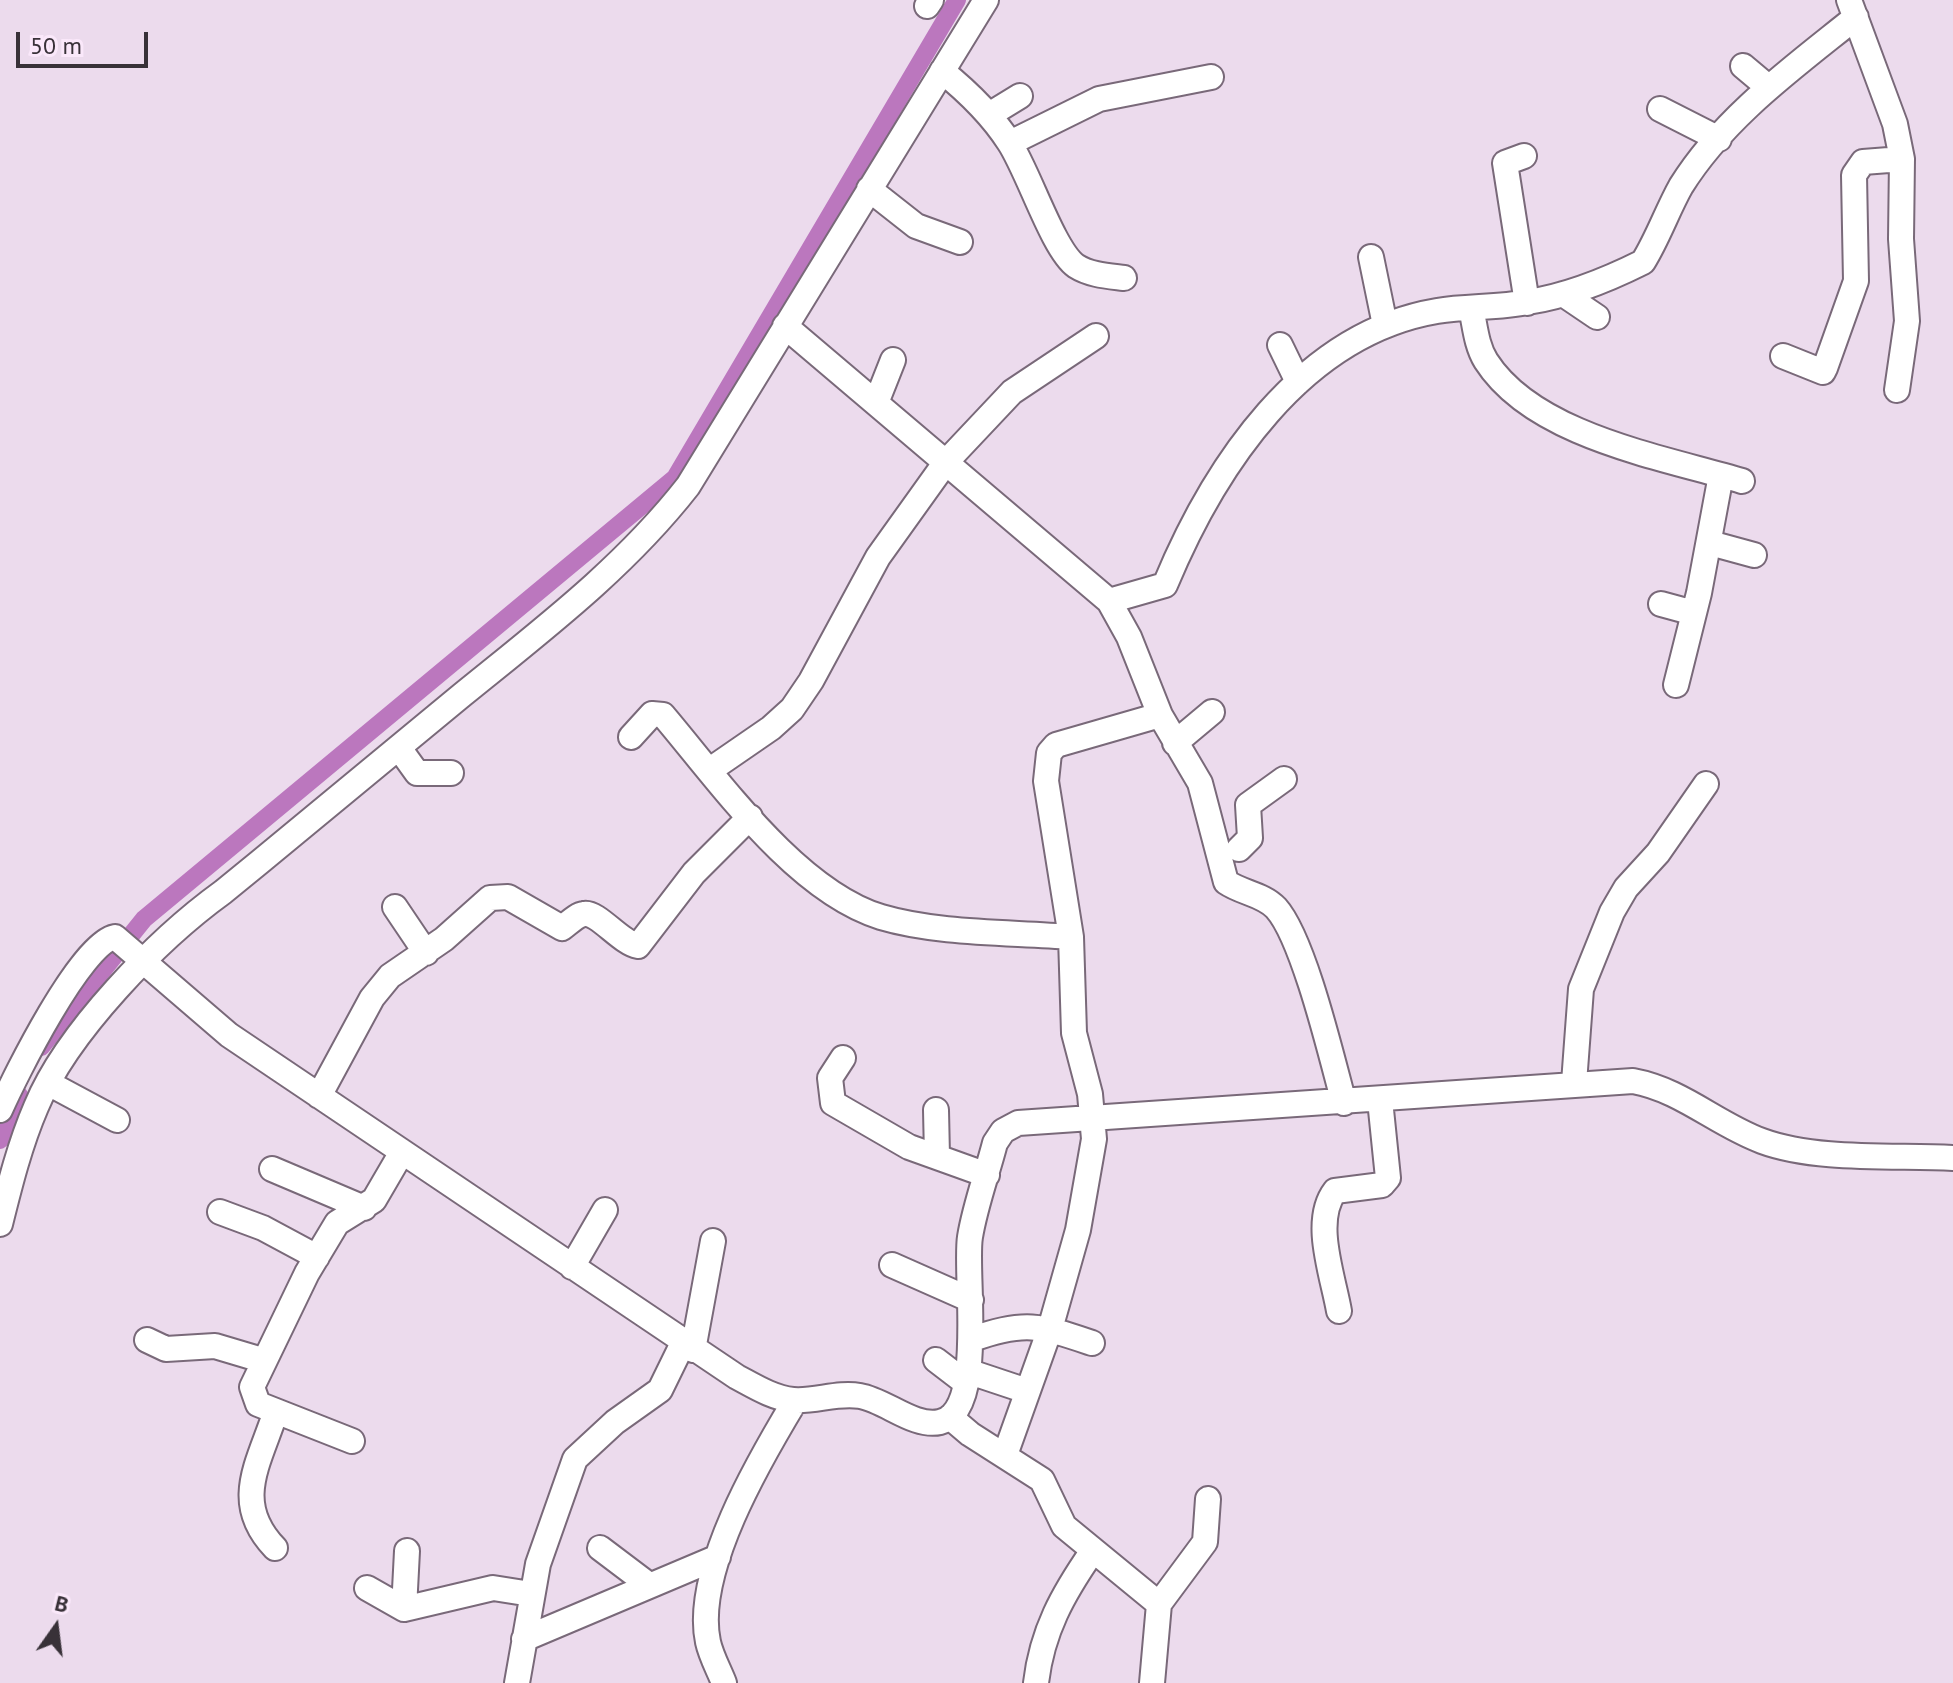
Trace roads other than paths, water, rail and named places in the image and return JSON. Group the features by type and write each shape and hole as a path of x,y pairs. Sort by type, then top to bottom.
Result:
{"street":[{"path":"0,1224 11,1178 36,1106 48,1083 97,1013 132,952 182,922 399,748 608,575 661,521 688,486 986,0"},
{"path":"1109,601 1165,585 1188,529 1235,454 1298,382 1344,348 1385,325 1436,311 1527,303 1563,294 1643,262 1680,188 1719,139 1768,87 1853,9 1895,124 1902,159 1901,239 1907,321 1897,390"},
{"path":"1743,66 1768,87"},
{"path":"942,71 989,115 1010,143 1062,249 1075,265 1093,274 1124,278"},
{"path":"1010,143 1099,99 1211,77"},
{"path":"989,115 1020,96"},
{"path":"1660,109 1719,139"},
{"path":"1524,156 1505,163 1527,303"},
{"path":"1783,356 1823,372 1856,281 1854,175 1863,162 1902,159"},
{"path":"869,189 916,226 960,242"},
{"path":"1371,257 1385,325"},
{"path":"1563,294 1597,317"},
{"path":"1471,308 1485,359 1539,411 1568,427 1731,478 1710,543 1676,685"},
{"path":"785,326 1109,601 1129,637 1160,715 1200,783 1229,853 1226,882 1267,901 1286,924 1322,1021 1344,1103"},
{"path":"710,770 771,728 792,709 811,681 878,557 946,462 1012,392 1096,336"},
{"path":"1280,345 1298,382"},
{"path":"876,403 893,360"},
{"path":"1710,543 1754,555"},
{"path":"1661,604 1694,613"},
{"path":"631,737 657,712 800,868 880,917 931,925 1071,937"},
{"path":"1175,743 1212,712"},
{"path":"1005,1455 1050,1329 1078,1230 1094,1120 1074,1033 1071,937 1046,781 1049,753 1056,745 1160,715"},
{"path":"399,748 417,773 451,773"},
{"path":"1229,853 1250,838 1248,805 1284,779"},
{"path":"1574,1083 1581,989 1612,912 1626,888 1658,853 1706,784"},
{"path":"319,1096 372,998 390,976 426,953 490,898 499,895 562,928 581,914 591,914 630,945 638,946 646,940 694,873 750,817"},
{"path":"395,907 426,953"},
{"path":"0,1110 45,1019 100,945 111,936 229,1035 688,1346 758,1389 795,1401 856,1395 876,1400 923,1422 940,1422 950,1417 966,1377 973,1339 969,1239 995,1143 1003,1131 1018,1123 1633,1081 1656,1085 1760,1141 1790,1149 1953,1158"},
{"path":"843,1058 830,1078 833,1103 881,1134 987,1175"},
{"path":"48,1083 117,1120"},
{"path":"1339,1311 1324,1219 1327,1201 1335,1191 1382,1185 1388,1178 1380,1100"},
{"path":"936,1110 937,1156"},
{"path":"352,1441 275,1414 258,1404 252,1395 262,1360 337,1223 374,1200 402,1152"},
{"path":"272,1169 364,1208"},
{"path":"572,1267 605,1210"},
{"path":"220,1212 263,1228 317,1257"},
{"path":"517,1683 531,1594 579,1454 615,1422 660,1390 688,1346 713,1241"},
{"path":"892,1265 971,1300"},
{"path":"973,1339 1007,1326 1050,1329 1092,1343"},
{"path":"147,1340 166,1349 199,1344 262,1360"},
{"path":"936,1360 966,1377 1027,1391"},
{"path":"724,1683 707,1641 708,1597 718,1557 773,1438 795,1401"},
{"path":"275,1414 250,1488 250,1506 256,1523 275,1548"},
{"path":"950,1417 970,1434 1042,1480 1064,1526 1159,1604"},
{"path":"554,1447 579,1454"},
{"path":"1152,1683 1159,1604 1205,1542 1208,1499"},
{"path":"600,1548 649,1585"},
{"path":"404,1609 407,1551"},
{"path":"1036,1683 1046,1632 1061,1597 1092,1552"},
{"path":"524,1639 718,1557"},
{"path":"367,1588 404,1609 493,1588 531,1594"}],"waterway":[{"path":"41,1047 144,919 675,478 957,0"},
{"path":"0,1140 19,1095"}]}
